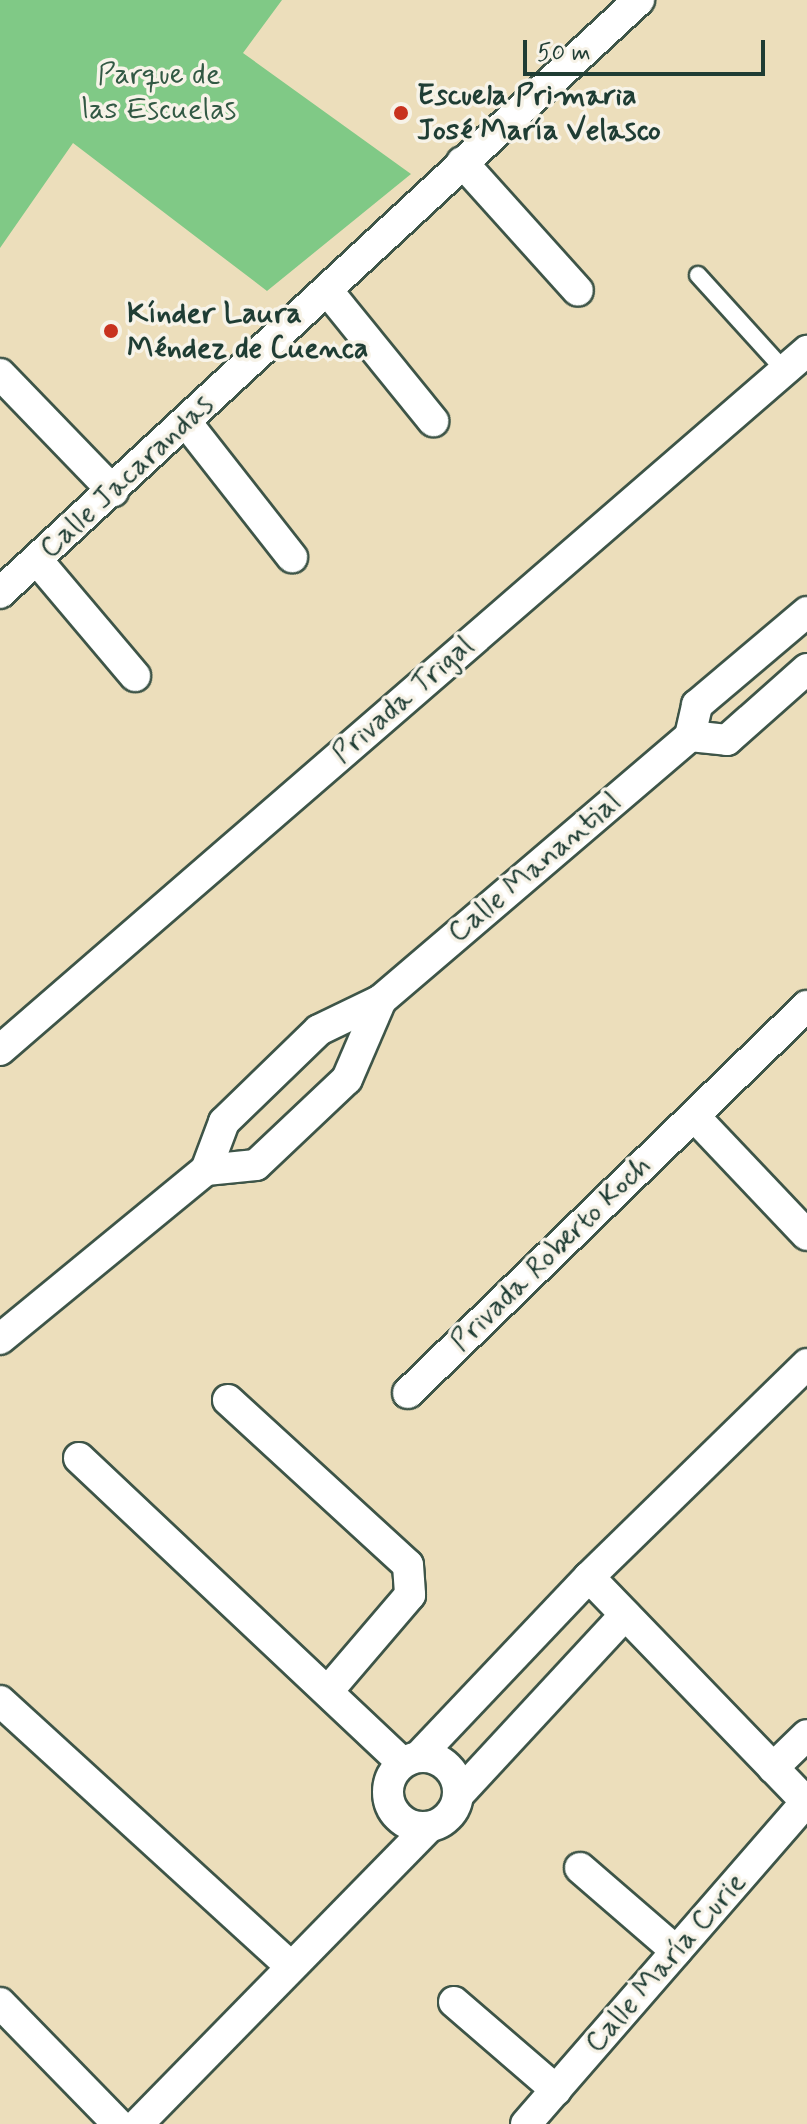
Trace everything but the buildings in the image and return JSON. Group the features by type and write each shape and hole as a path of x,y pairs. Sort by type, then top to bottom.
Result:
{"street":[{"name":"Calle Jacarandas","path":"0,593 639,0"},
{"path":"462,162 578,291"},
{"path":"327,290 433,421"},
{"name":"Privada Trigal","path":"0,1050 796,361"},
{"path":"4,387 113,491"},
{"path":"186,422 292,557"},
{"path":"37,560 135,676"},
{"name":"Calle Manantial","path":"381,1000 347,1079 256,1165 206,1170 224,1122 319,1030 381,1000 690,736 697,705 807,612"},
{"path":"690,736 727,740 807,669"},
{"name":"Privada Roberto Koch","path":"408,1393 807,1006"},
{"path":"694,1116 807,1235"},
{"path":"0,1339 206,1170"},
{"path":"427,1829 397,1819 385,1789 411,1758 589,1577 807,1364"},
{"path":"228,1400 408,1565 410,1595 329,1690"},
{"path":"79,1458 329,1690 411,1758 449,1765 460,1793"},
{"path":"589,1577 806,1802"},
{"path":"138,2124 427,1829 450,1818 460,1793 625,1615"},
{"path":"0,1701 291,1967"},
{"path":"773,1768 807,1735"},
{"name":"Calle María Curie","path":"526,2124 806,1802"},
{"path":"580,1868 676,1951"},
{"path":"454,2002 556,2090"},
{"path":"0,2003 118,2124"}],"lane":[{"path":"698,275 796,361"}],"green space":[{"name":"Parque de las Escuelas","path":"0,0 282,0 243,53 411,174 267,291 73,143 0,248"}],"place":[{"name":"Escuela Primaria José María Velasco","path":"401,113"},
{"name":"Kínder Laura Méndez de Cuenca","path":"111,331"}]}
